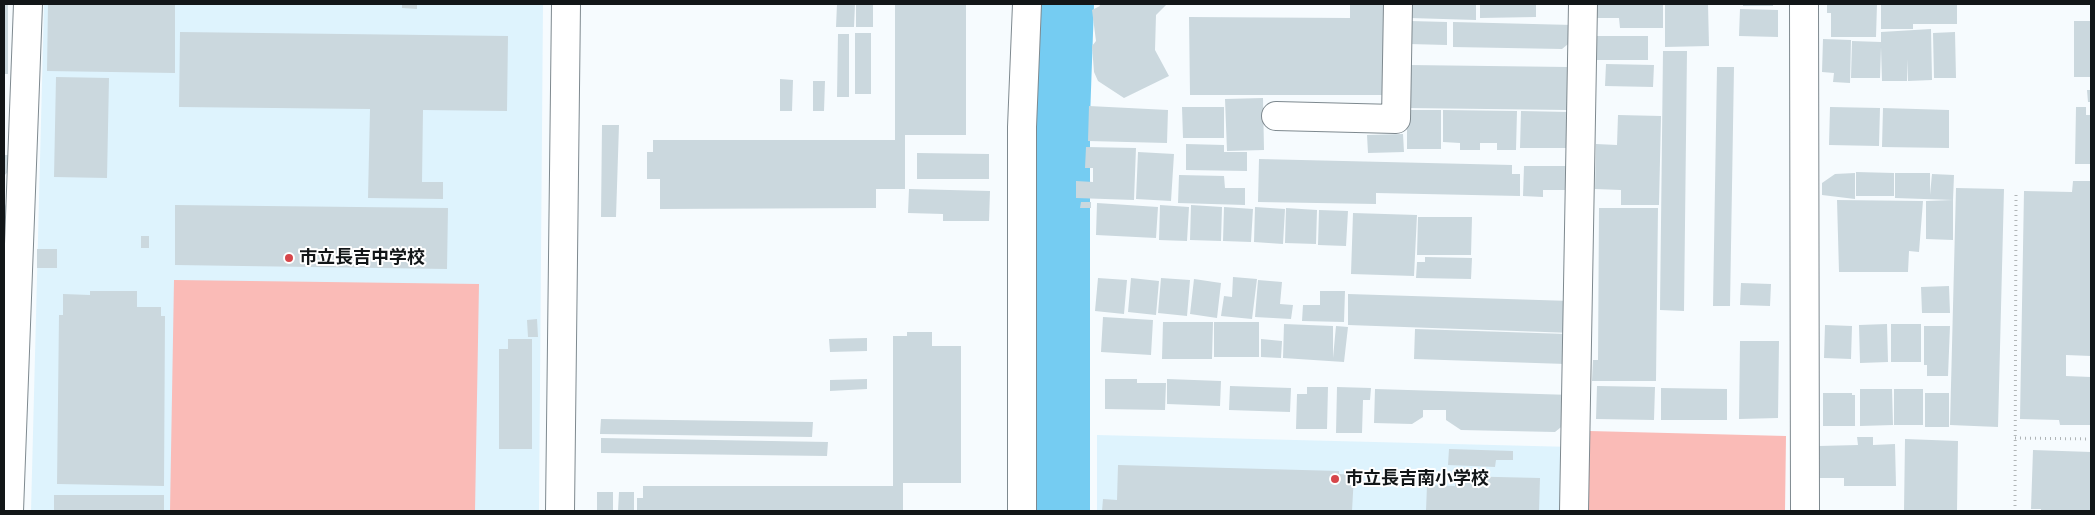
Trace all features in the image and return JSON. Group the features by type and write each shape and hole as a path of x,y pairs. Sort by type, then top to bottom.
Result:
{"street":[{"path":"9,511 28,4"},
{"path":"560,511 566,4"},
{"path":"1022,511 1022,127 1027,4"},
{"path":"1276,116 1396,119 1398,4"},
{"path":"1574,511 1583,4"},
{"path":"1804,4 1804,511"}],"path":[{"path":"2015,511 2016,195"},
{"path":"2015,438 2091,439"}],"shaded area":[{"name":"市立長吉中学校","path":"44,4 543,4 539,511 31,511"},
{"path":"174,280 479,284 475,511 170,511"},
{"path":"1589,431 1786,436 1785,511 1586,511"},
{"name":"市立長吉南小学校","path":"1097,435 1573,447 1571,511 1097,511"}],"building":[{"path":"4,4 8,4 8,74 4,74"},
{"path":"48,4 175,4 175,73 47,71"},
{"path":"402,4 417,4 417,9 402,8"},
{"path":"837,4 855,4 854,27 836,27"},
{"path":"856,4 873,4 873,27 856,27"},
{"path":"895,4 966,4 966,135 905,135 905,189 876,189 876,208 660,209 660,179 647,179 647,152 653,152 653,140 895,140"},
{"path":"1099,4 1167,4 1156,15 1155,50 1169,76 1124,98 1098,81 1094,72 1092,46 1096,41 1092,10 1100,6"},
{"path":"1350,4 1383,4 1384,95 1190,95 1189,17 1350,18"},
{"path":"1410,4 1476,4 1476,20 1410,18"},
{"path":"1480,4 1536,4 1536,17 1480,18"},
{"path":"1591,4 1663,4 1663,28 1620,28 1619,18 1591,18"},
{"path":"1665,4 1708,4 1709,46 1665,47"},
{"path":"1743,4 1773,4 1773,6 1743,6"},
{"path":"1827,4 1877,4 1876,37 1831,37 1831,13 1827,13"},
{"path":"1881,4 1957,4 1957,24 1913,24 1913,29 1881,29"},
{"path":"1740,9 1778,10 1778,37 1739,36"},
{"path":"1410,21 1447,22 1447,45 1409,44"},
{"path":"2074,21 2091,21 2091,77 2074,77"},
{"path":"1453,22 1573,25 1573,40 1562,49 1453,47"},
{"path":"1931,29 1932,80 1908,81 1907,59 1907,81 1882,81 1881,47 1880,78 1851,78 1852,41 1881,42 1881,32"},
{"path":"180,32 508,36 507,111 423,110 422,182 443,182 443,199 368,198 370,109 179,107"},
{"path":"1955,32 1956,78 1934,78 1933,33"},
{"path":"855,33 871,33 871,94 855,94"},
{"path":"838,34 849,34 849,97 837,97"},
{"path":"1595,36 1648,36 1648,60 1594,60"},
{"path":"1823,39 1851,40 1850,83 1833,82 1834,73 1822,72"},
{"path":"1663,51 1687,51 1684,311 1660,310"},
{"path":"1606,64 1654,65 1653,87 1605,86"},
{"path":"1409,65 1568,67 1567,110 1408,108"},
{"path":"1717,67 1734,67 1730,306 1713,306"},
{"path":"56,77 109,78 107,178 54,177"},
{"path":"780,79 793,80 792,111 780,111"},
{"path":"813,81 825,81 824,111 813,111"},
{"path":"2087,90 2091,90 2091,102 2088,102"},
{"path":"1263,98 1264,150 1227,151 1225,99"},
{"path":"1089,106 1168,110 1167,143 1088,141"},
{"path":"1182,107 1224,107 1224,138 1183,138"},
{"path":"1830,107 1880,108 1879,146 1829,145"},
{"path":"2076,107 2086,107 2086,115 2091,115 2091,164 2075,164"},
{"path":"1883,108 1949,110 1949,148 1882,147"},
{"path":"1407,110 1441,110 1441,149 1407,149"},
{"path":"1443,110 1517,111 1516,150 1497,150 1497,143 1480,143 1480,150 1460,150 1460,143 1443,142"},
{"path":"1521,111 1569,112 1568,148 1520,148"},
{"path":"1618,115 1661,116 1659,205 1621,205 1621,190 1595,189 1596,144 1617,145"},
{"path":"602,125 619,125 616,217 601,217"},
{"path":"1403,134 1404,152 1368,153 1367,135"},
{"path":"1186,144 1224,145 1224,152 1247,152 1247,171 1186,170"},
{"path":"1086,147 1136,148 1134,200 1076,198 1076,181 1093,182 1093,168 1085,168"},
{"path":"1138,152 1174,154 1171,201 1136,199"},
{"path":"917,153 989,154 989,179 917,179"},
{"path":"4,155 13,155 13,166 4,176"},
{"path":"1259,159 1512,165 1512,174 1520,174 1520,196 1376,193 1376,204 1258,202"},
{"path":"1524,166 1568,166 1568,190 1543,190 1543,197 1523,196"},
{"path":"1856,172 1894,173 1894,196 1856,196"},
{"path":"1855,173 1855,199 1822,195 1822,183 1835,174"},
{"path":"1895,173 1930,173 1930,195 1932,174 1954,175 1953,200 1895,198"},
{"path":"1179,175 1224,176 1225,188 1245,188 1245,205 1178,203"},
{"path":"2073,181 2091,181 2091,356 2066,355 2066,376 2091,377 2091,425 2060,425 2059,420 2020,419 2024,191 2072,192"},
{"path":"1956,188 2004,189 1998,427 1950,425"},
{"path":"909,189 990,191 989,221 943,221 943,214 908,213"},
{"path":"1837,200 1923,201 1919,252 1909,251 1908,272 1839,272"},
{"path":"1953,200 1953,240 1926,239 1926,201"},
{"path":"4,201 7,209 7,224 4,224"},
{"path":"1081,202 1091,202 1091,208 1080,208"},
{"path":"1097,203 1158,207 1156,238 1096,235"},
{"path":"175,205 448,208 447,269 175,265"},
{"path":"1160,205 1189,207 1187,241 1159,240"},
{"path":"1191,205 1222,207 1221,241 1190,240"},
{"path":"1224,207 1253,209 1251,242 1223,241"},
{"path":"1255,207 1285,209 1283,244 1254,242"},
{"path":"1286,208 1317,210 1316,244 1285,243"},
{"path":"1599,208 1658,208 1656,381 1592,381 1593,360 1598,360"},
{"path":"1319,210 1348,211 1346,246 1318,245"},
{"path":"1353,213 1417,215 1414,276 1351,274"},
{"path":"1418,217 1472,217 1471,255 1417,255"},
{"path":"141,236 149,236 149,248 141,248"},
{"path":"37,249 57,249 57,268 37,268"},
{"path":"1425,257 1472,258 1471,279 1416,278 1417,262 1425,262"},
{"path":"1233,277 1257,279 1252,319 1221,316 1224,296 1232,297"},
{"path":"1098,278 1127,280 1124,314 1095,311"},
{"path":"1131,278 1159,281 1156,315 1128,312"},
{"path":"1161,278 1190,280 1187,316 1158,313"},
{"path":"1194,279 1221,283 1217,318 1190,314"},
{"path":"1258,280 1282,282 1280,304 1293,305 1291,319 1255,317"},
{"path":"1741,283 1771,284 1770,306 1740,305"},
{"path":"1949,286 1950,313 1922,313 1921,287"},
{"path":"90,291 137,291 137,307 161,307 161,316 165,316 164,486 57,484 59,315 63,315 63,294 90,295"},
{"path":"1320,291 1345,291 1344,322 1302,321 1303,305 1320,305"},
{"path":"1348,294 1571,301 1573,333 1348,325"},
{"path":"1103,317 1153,320 1151,355 1101,352"},
{"path":"537,319 538,337 528,337 527,320"},
{"path":"1163,322 1213,322 1212,359 1162,359"},
{"path":"1214,322 1259,322 1259,357 1214,357"},
{"path":"1284,324 1333,326 1333,358 1336,326 1348,327 1344,362 1283,358"},
{"path":"1887,324 1888,362 1860,363 1859,325"},
{"path":"1891,324 1921,324 1921,362 1891,362"},
{"path":"1825,325 1852,326 1851,359 1824,358"},
{"path":"1924,326 1950,326 1948,376 1927,376 1927,365 1924,365"},
{"path":"1415,329 1567,334 1566,364 1414,359"},
{"path":"907,332 932,332 932,346 961,346 961,483 903,483 903,511 637,511 637,498 643,498 643,486 893,486 893,336 907,336"},
{"path":"867,338 867,351 830,352 829,339"},
{"path":"508,339 532,339 532,449 499,449 499,349 508,349"},
{"path":"1261,339 1282,341 1281,358 1261,357"},
{"path":"1740,341 1779,341 1778,418 1739,419"},
{"path":"867,379 867,389 830,391 830,380"},
{"path":"1105,379 1137,379 1137,383 1166,383 1165,410 1105,409"},
{"path":"1167,379 1221,381 1220,406 1167,404"},
{"path":"1230,386 1291,388 1290,412 1229,410"},
{"path":"1597,386 1655,387 1654,420 1596,419"},
{"path":"1307,387 1328,387 1327,429 1296,429 1297,394 1307,394"},
{"path":"1337,387 1371,388 1370,400 1363,400 1362,433 1336,433"},
{"path":"1661,388 1727,389 1727,420 1661,420"},
{"path":"1375,389 1572,395 1571,419 1555,432 1461,430 1446,420 1446,410 1423,410 1423,417 1412,424 1374,423"},
{"path":"1860,389 1892,389 1893,425 1860,426"},
{"path":"1894,389 1923,389 1923,425 1894,425"},
{"path":"1823,393 1852,393 1852,395 1855,395 1855,426 1823,426"},
{"path":"1925,393 1949,393 1949,427 1925,427"},
{"path":"601,419 813,422 812,437 600,434"},
{"path":"1857,437 1873,437 1873,445 1895,444 1896,486 1844,486 1844,478 1820,478 1819,446 1858,445"},
{"path":"601,438 828,442 827,456 601,453"},
{"path":"1905,439 1958,441 1957,511 1904,511"},
{"path":"1449,449 1513,451 1513,460 1496,460 1495,467 1448,465"},
{"path":"2033,450 2091,452 2091,511 2041,511 2041,509 2031,509"},
{"path":"1118,465 1339,471 1339,474 1354,475 1352,511 1102,511 1103,499 1117,500"},
{"path":"1455,476 1540,478 1539,511 1426,511 1427,485 1455,486"},
{"path":"597,492 613,492 613,511 597,511"},
{"path":"619,492 634,492 634,511 618,511"},
{"path":"54,495 164,495 164,511 54,511"}],"waterway":[{"path":"1061,511 1061,118 1065,4"}],"place":[{"name":"市立長吉中学校","path":"289,258"},
{"name":"市立長吉南小学校","path":"1335,479"}]}
